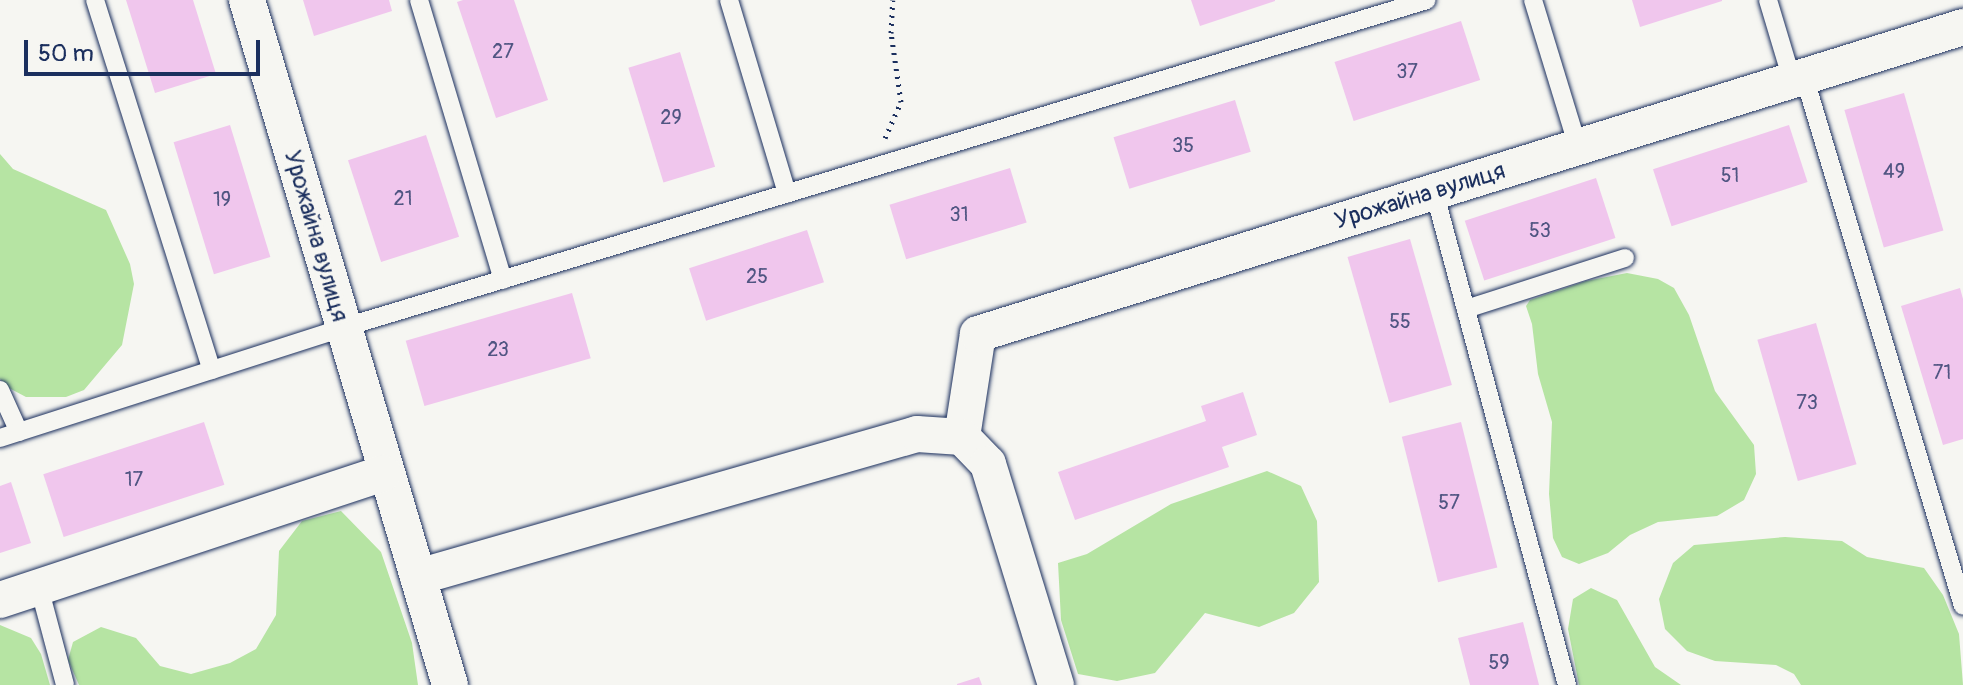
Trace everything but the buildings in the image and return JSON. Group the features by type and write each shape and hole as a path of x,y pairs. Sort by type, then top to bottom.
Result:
{"street":[{"name":"Урожайна вулиця","path":"247,0 384,473 450,685"},
{"name":"Урожайна вулиця","path":"962,437 978,334 1963,27"},
{"path":"418,577 917,434 962,437 988,464 1056,685"},
{"path":"0,600 384,473"}],"lane":[{"path":"95,0 212,370"},
{"path":"419,0 503,280"},
{"path":"729,0 787,193"},
{"path":"0,438 342,328 1427,0"},
{"path":"1533,0 1578,147"},
{"path":"1768,0 1798,78 1963,606"},
{"path":"1434,191 1567,685"},
{"path":"1466,309 1625,258"},
{"path":"0,390 19,432"},
{"path":"39,587 65,685"}],"path":[{"path":"872,168 901,102 891,33 893,0"}],"green space":[{"path":"0,154 13,169 106,210 130,264 134,284 122,345 84,390 66,397 26,397 0,379"},
{"path":"1627,273 1658,279 1674,288 1689,315 1715,391 1754,445 1756,474 1744,500 1717,516 1658,522 1630,535 1608,553 1579,564 1562,557 1553,538 1549,494 1552,422 1538,374 1532,324 1526,306 1530,300 1586,281"},
{"path":"1267,471 1301,486 1317,521 1319,582 1294,613 1259,627 1205,613 1155,673 1117,681 1078,674 1061,620 1058,563 1087,554 1171,504"},
{"path":"341,511 381,552 412,643 418,685 79,685 68,660 73,642 101,627 136,638 160,666 191,674 230,663 256,649 276,615 279,551 302,521"},
{"path":"1785,537 1842,541 1867,557 1924,568 1943,595 1959,634 1963,685 1801,685 1794,674 1776,665 1715,661 1687,651 1665,629 1659,599 1673,563 1694,545"},
{"path":"1591,588 1617,600 1655,667 1681,685 1579,685 1568,629 1573,599"},
{"path":"0,625 31,638 41,654 50,685 0,685"}]}
